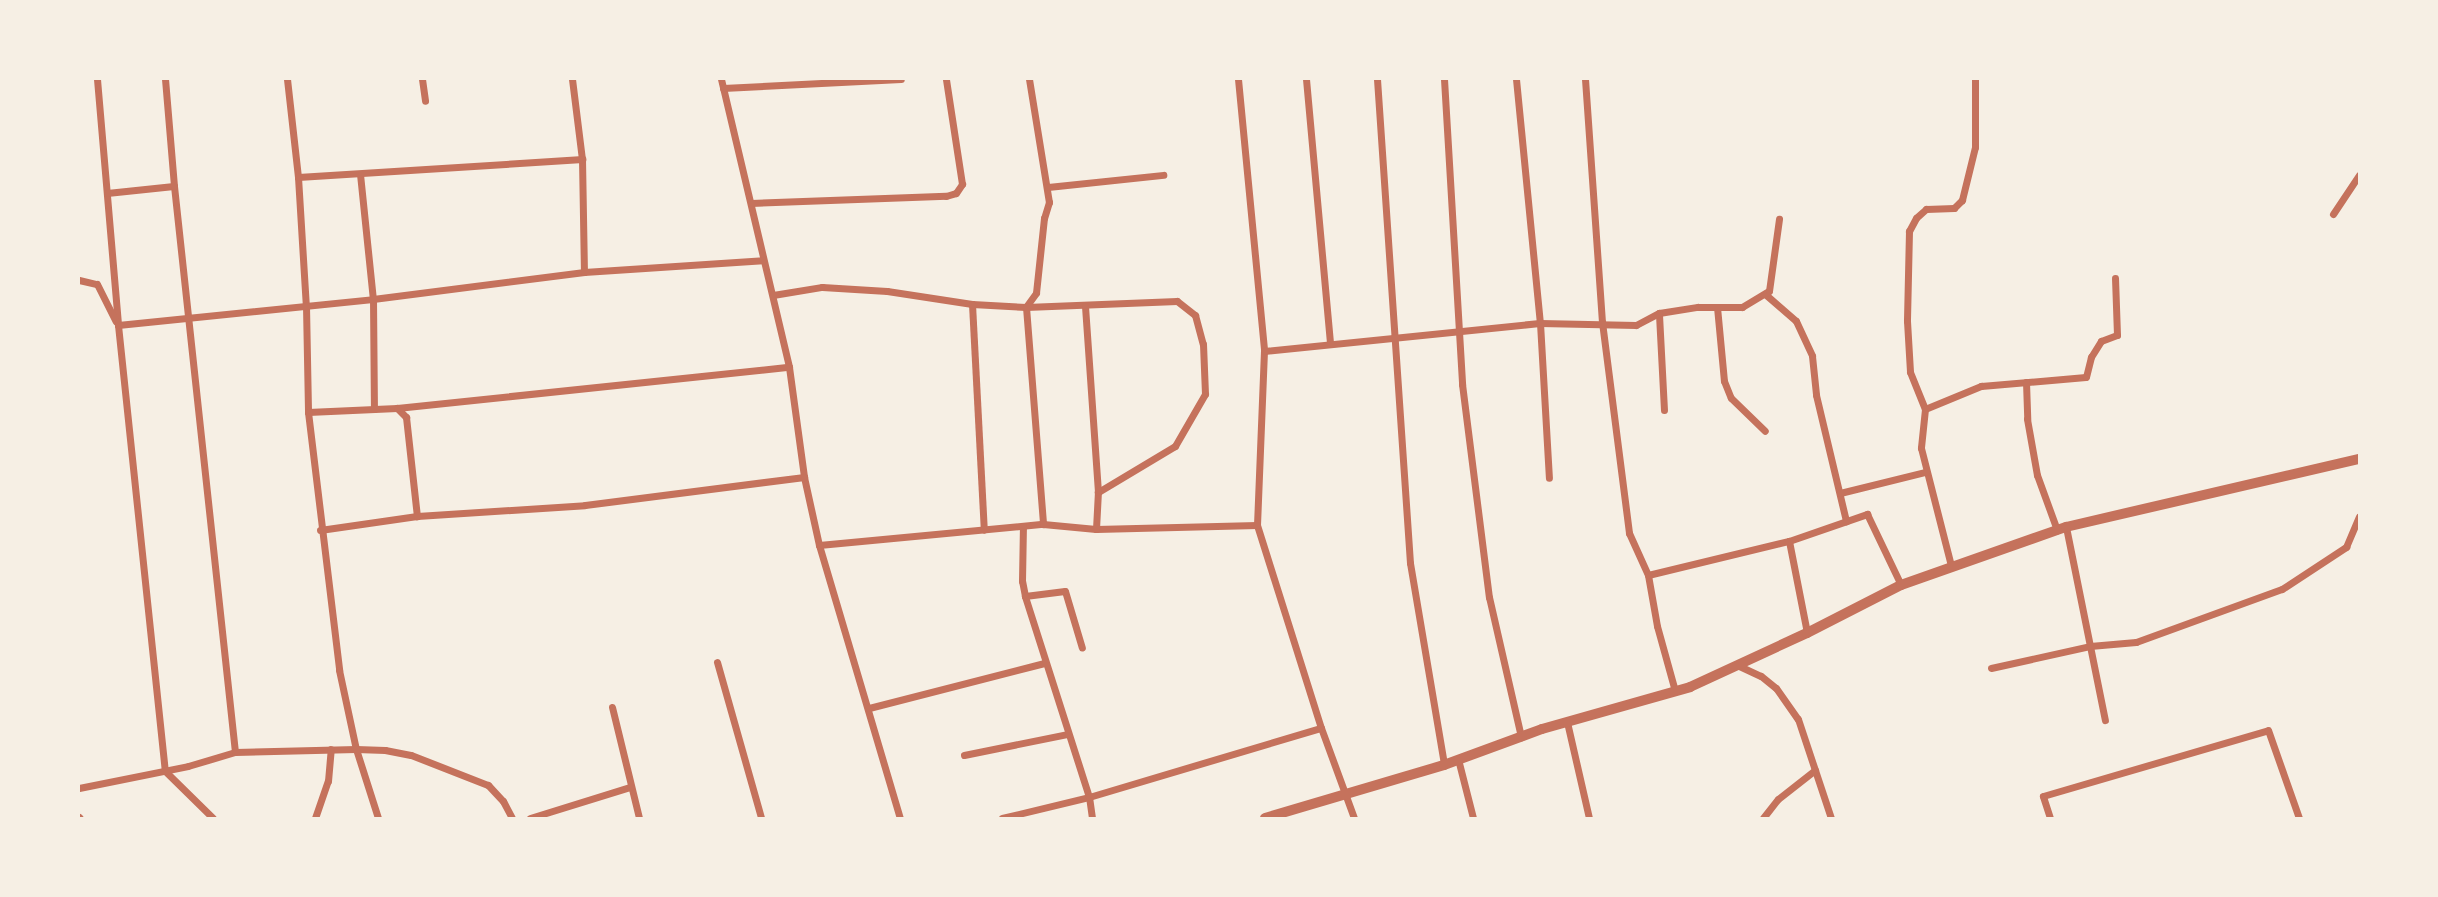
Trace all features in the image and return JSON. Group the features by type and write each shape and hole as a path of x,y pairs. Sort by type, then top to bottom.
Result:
{"street":[{"path":"97,79 118,325 165,771 213,818"},
{"path":"165,79 187,317 234,752"},
{"path":"287,79 298,177 306,306 308,412 320,530 339,670 356,750 378,818"},
{"path":"422,79 425,101"},
{"path":"572,79 582,159 584,272"},
{"path":"721,79 728,98 789,367 804,477 820,545 900,818"},
{"path":"723,88 901,79"},
{"path":"751,203 956,193 962,184 946,79"},
{"path":"1029,79 1049,202 1044,218 1036,293 1026,307 1043,524"},
{"path":"1238,79 1264,351 1257,525 1321,729 1348,795 1354,818"},
{"path":"1306,79 1330,342"},
{"path":"1377,79 1410,563 1444,765"},
{"path":"1444,79 1462,384 1489,597 1521,737"},
{"path":"1516,79 1540,323 1549,478"},
{"path":"1585,79 1602,322 1629,533 1648,575 1657,626 1675,691"},
{"path":"1951,566 1921,448 1925,409 1910,372 1907,321 1909,231 1916,218 1926,209 1954,208 1962,200 1975,147 1975,79"},
{"path":"298,177 582,159"},
{"path":"360,174 373,299 374,409"},
{"path":"2333,214 2359,175"},
{"path":"1048,187 1163,176"},
{"path":"107,193 174,186"},
{"path":"1264,351 1330,342 1540,323 1602,322 1636,325 1658,313 1742,307 1769,291 1779,219"},
{"path":"118,325 373,299 584,272 763,260"},
{"path":"1925,409 1981,386 2086,377 2091,357 2101,341 2117,335 2115,278"},
{"path":"79,280 97,284 118,325"},
{"path":"773,295 822,287 887,291 972,304 1026,307 1177,302 1195,315 1203,344 1205,394 1175,446 1098,492"},
{"path":"1765,294 1796,321 1812,356 1816,395 1846,521"},
{"path":"972,304 984,530"},
{"path":"1086,306 1098,492 1096,529"},
{"path":"1717,307 1724,381 1731,398 1765,431"},
{"path":"1658,313 1664,410"},
{"path":"308,412 397,408 789,367"},
{"path":"2026,382 2027,419 2037,475 2061,528 2105,720"},
{"path":"397,408 406,416 417,516"},
{"path":"1265,818 1348,795 1567,722 1675,691 1807,633 1901,585 2061,528 2359,459"},
{"path":"1840,493 1926,472"},
{"path":"320,530 417,516 585,505 804,477"},
{"path":"1648,575 1789,541 1867,514 1901,585"},
{"path":"1991,668 2090,646 2136,642 2282,590 2346,547 2359,517"},
{"path":"820,545 1043,524 1096,529 1257,525"},
{"path":"1023,526 1022,581 1025,596 1044,663 1089,797 1092,818"},
{"path":"1789,541 1807,633"},
{"path":"1025,596 1065,591 1082,648"},
{"path":"717,662 761,818"},
{"path":"869,708 1044,663"},
{"path":"1735,664 1761,676 1776,688 1798,719 1831,818"},
{"path":"611,707 639,818"},
{"path":"1567,722 1589,818"},
{"path":"1002,818 1089,797 1321,729"},
{"path":"2050,818 2043,796 2268,730 2299,818"},
{"path":"964,755 1067,734"},
{"path":"315,818 328,781 331,749"},
{"path":"79,788 165,771 234,752 385,750 411,755 488,785 503,801 512,818"},
{"path":"1458,760 1474,818"},
{"path":"1763,818 1778,799 1815,770"},
{"path":"530,818 630,787"}]}
